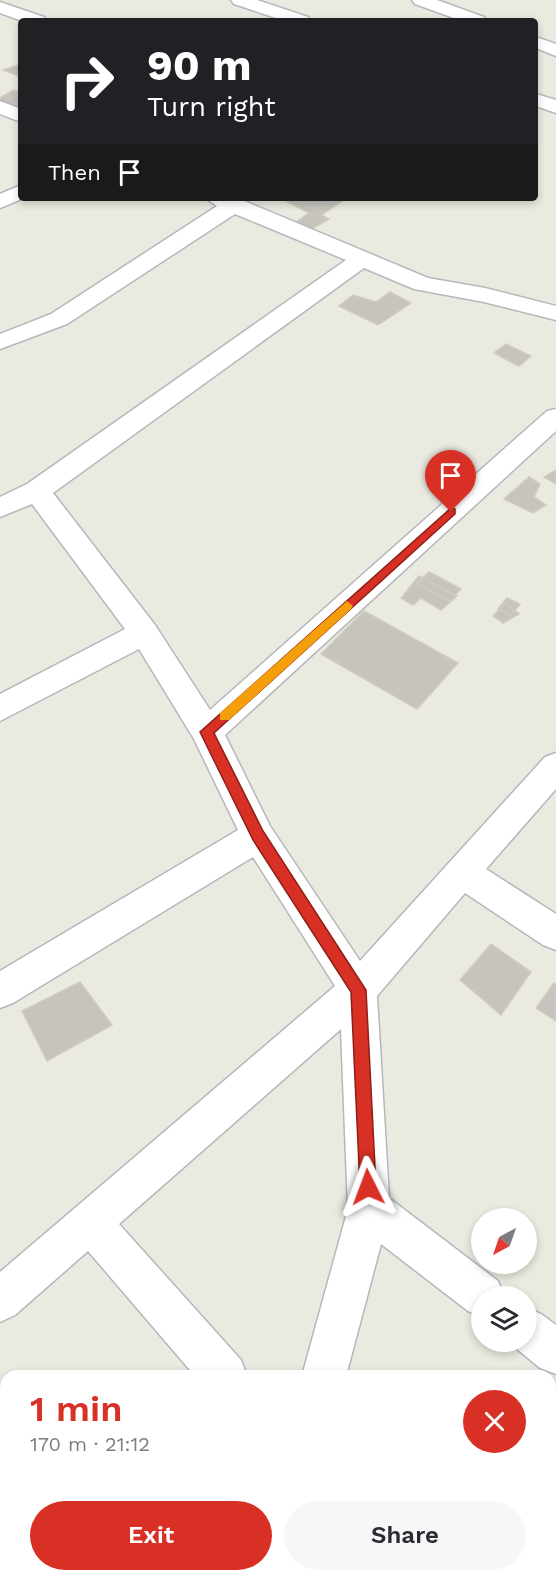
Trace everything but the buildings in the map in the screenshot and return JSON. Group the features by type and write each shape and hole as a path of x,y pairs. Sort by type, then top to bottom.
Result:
{"street":[{"path":"240,0 293,18"},
{"path":"421,0 470,18"},
{"path":"0,7 30,18"},
{"path":"538,101 556,107"},
{"path":"0,107 18,115"},
{"path":"0,202 18,193"},
{"path":"0,342 59,319 225,202 422,285 553,309"},
{"path":"0,508 37,491 362,259"},
{"path":"207,732 556,417"},
{"path":"37,491 144,633 207,732 258,836 358,990 369,1209 326,1370"},
{"path":"0,709 144,633"},
{"path":"0,1300 358,990 556,766"},
{"path":"0,991 258,836"},
{"path":"462,872 556,934"},
{"path":"369,1209 471,1287"},
{"path":"90,1222 220,1370"},
{"path":"537,1337 556,1352"}],"slow traffic":[{"path":"224,716 347,606"}],"route":[{"path":"368,1187 358,990 258,836 207,732 451,512"}]}
